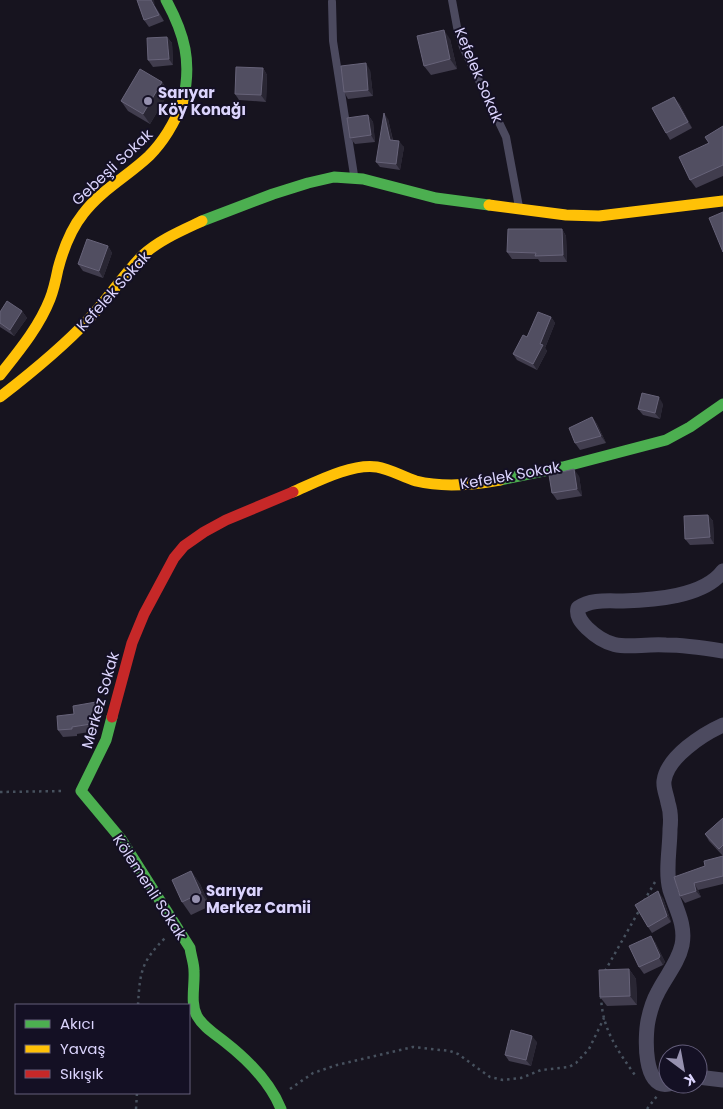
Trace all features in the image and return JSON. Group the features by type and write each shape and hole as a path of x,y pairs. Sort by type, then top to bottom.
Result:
{"street":[{"name":"Gebeşli Sokak","path":"0,375 33,332 50,300 60,263 76,223 92,204 149,156 164,140 177,120 188,87 189,65 180,29 166,0"},
{"name":"Kefelek Sokak","path":"0,397 63,345 90,318 144,254 154,247 212,217 320,179 354,178 457,202 592,217 617,216 691,203 723,201"},
{"name":"Kefelek Sokak","path":"184,546 226,520 345,470 376,467 417,481 446,485 480,484 582,462 666,440 690,428 723,404"},
{"name":"Merkez Sokak","path":"81,791 106,740 132,643 160,582 174,558 184,546"},
{"path":"723,571 718,578 707,586 688,592 644,600 591,602 578,608 577,613 581,622 595,635 615,645 626,647 664,644 723,652"},
{"path":"658,1079 652,1075 649,1065 646,1042 648,1021 654,1001 679,955 683,929 670,889 668,876 671,815 664,781 673,762 699,738 723,725"},
{"name":"Kölemenli Sokak","path":"81,791 121,838 190,948 194,968 194,1008 196,1015 254,1070 279,1104"},
{"path":"708,1079 723,1080"}],"lane":[{"name":"Kefelek Sokak","path":"452,0 463,47 506,137 519,209"},
{"path":"332,2 333,41 354,178"}],"path":[{"path":"0,792 81,791"},
{"path":"602,975 669,860"},
{"path":"138,1004 142,968 151,952 177,926"},
{"path":"600,993 608,1034 620,1054 639,1080 648,1084 658,1083"},
{"path":"279,1104 295,1084 313,1073 413,1047 450,1051 458,1054 490,1076 503,1080 521,1078 541,1070 568,1067 576,1063 589,1049 604,1018"},
{"path":"136,1109 137,1094"}],"building":[{"path":"137,0 151,0 159,15 144,20"},
{"path":"444,30 450,59 424,66 417,36"},
{"path":"167,37 169,59 148,60 147,38"},
{"path":"366,63 368,90 344,92 341,66"},
{"path":"236,67 263,68 261,95 235,94"},
{"path":"140,69 162,82 143,114 121,101"},
{"path":"674,97 688,122 666,133 652,108"},
{"path":"384,113 390,140 399,141 396,164 376,162"},
{"path":"368,115 371,135 350,138 347,118"},
{"path":"723,126 723,165 690,180 679,157 709,143 705,137"},
{"path":"723,212 723,252 709,218"},
{"path":"508,229 562,229 563,255 535,256 536,253 507,252"},
{"path":"87,239 108,246 99,271 78,264"},
{"path":"7,301 22,311 10,330 0,323 0,312"},
{"path":"538,312 551,317 540,344 543,345 533,364 513,354 523,335 527,337"},
{"path":"642,393 659,397 655,413 638,409"},
{"path":"592,417 601,436 575,443 569,428"},
{"path":"574,469 577,489 552,493 549,475"},
{"path":"708,515 710,537 685,539 684,516"},
{"path":"96,702 91,724 72,727 72,729 58,730 57,716 74,714 73,706"},
{"path":"723,818 723,845 719,849 705,834"},
{"path":"723,856 723,876 694,883 696,891 680,896 674,877 705,866 704,861"},
{"path":"191,871 201,893 182,902 172,880"},
{"path":"658,891 667,916 648,927 635,905"},
{"path":"651,936 660,956 639,967 629,946"},
{"path":"629,969 630,996 600,997 599,970"},
{"path":"511,1030 532,1036 526,1060 505,1055"}],"traffic: fast":[{"path":"166,0 178,25 185,49 187,74 183,101"},
{"path":"202,221 273,194 334,177 363,179 436,198 489,205"},
{"path":"500,480 563,467 666,440 690,427 723,404"},
{"path":"112,717 106,740 81,791 121,839 190,948 194,968 193,994 197,1016 206,1027 234,1049 258,1072 271,1090 281,1109"}],"traffic: slow":[{"path":"0,375 40,319 53,292 65,247 79,220 90,205 106,190 155,150 169,130 183,101"},
{"path":"489,205 566,215 599,216 723,201"},
{"path":"0,397 46,360 79,330 143,255 164,240 202,221"},
{"path":"293,492 334,474 367,467 382,468 416,481 437,484 469,484 500,480"}],"traffic: jam":[{"path":"112,717 132,643 144,614 174,558 184,546 204,532 226,520 293,492"}],"place":[{"name":"Sarıyar Köy Konağı","path":"148,101"},
{"name":"Sarıyar Merkez Camii","path":"196,899"}]}
